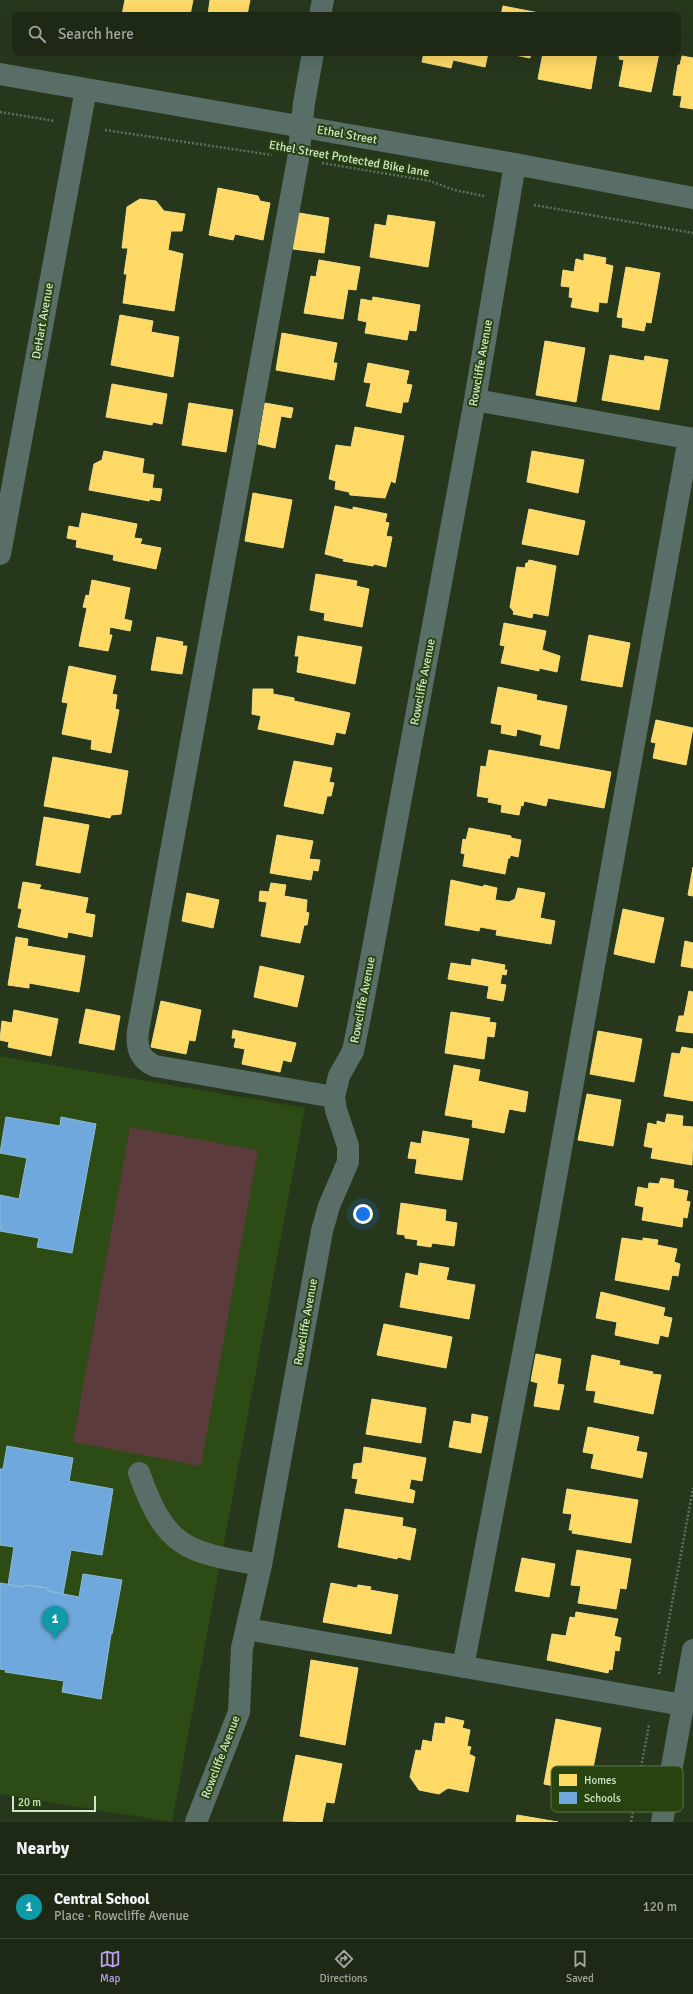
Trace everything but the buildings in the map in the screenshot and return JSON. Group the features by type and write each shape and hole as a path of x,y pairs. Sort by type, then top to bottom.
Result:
{"street":[{"path":"321,12 323,0"},
{"path":"313,56 301,127 298,159 139,1024 137,1044 143,1058 155,1066 334,1097"},
{"name":"Ethel Street","path":"0,74 515,164 693,198"},
{"name":"DeHart Avenue","path":"0,554 86,89"},
{"name":"Rowcliffe Avenue","path":"196,1822 239,1712 241,1660 261,1564 322,1231 329,1206 348,1162 348,1146 336,1110 334,1097 339,1076 353,1050 360,1021 475,400 515,164"},
{"path":"463,1667 544,1244 691,438 475,400"},
{"path":"139,1473 153,1509 161,1523 176,1539 205,1554 261,1564"},
{"path":"247,1629 683,1705"},
{"path":"672,1766 693,1650"},
{"path":"662,1822 664,1812"}],"path":[{"name":"Ethel Street Protected Bike lane","path":"0,112 79,126 298,159 430,181 454,190 693,233"},
{"path":"642,1766 693,1488"},
{"path":"631,1822 633,1812"}],"shaded area":[{"path":"0,1056 305,1108 172,1822 0,1794"},
{"path":"130,1127 258,1150 201,1466 73,1442"}],"place":[{"name":"Central School","path":"55,1639"}]}
